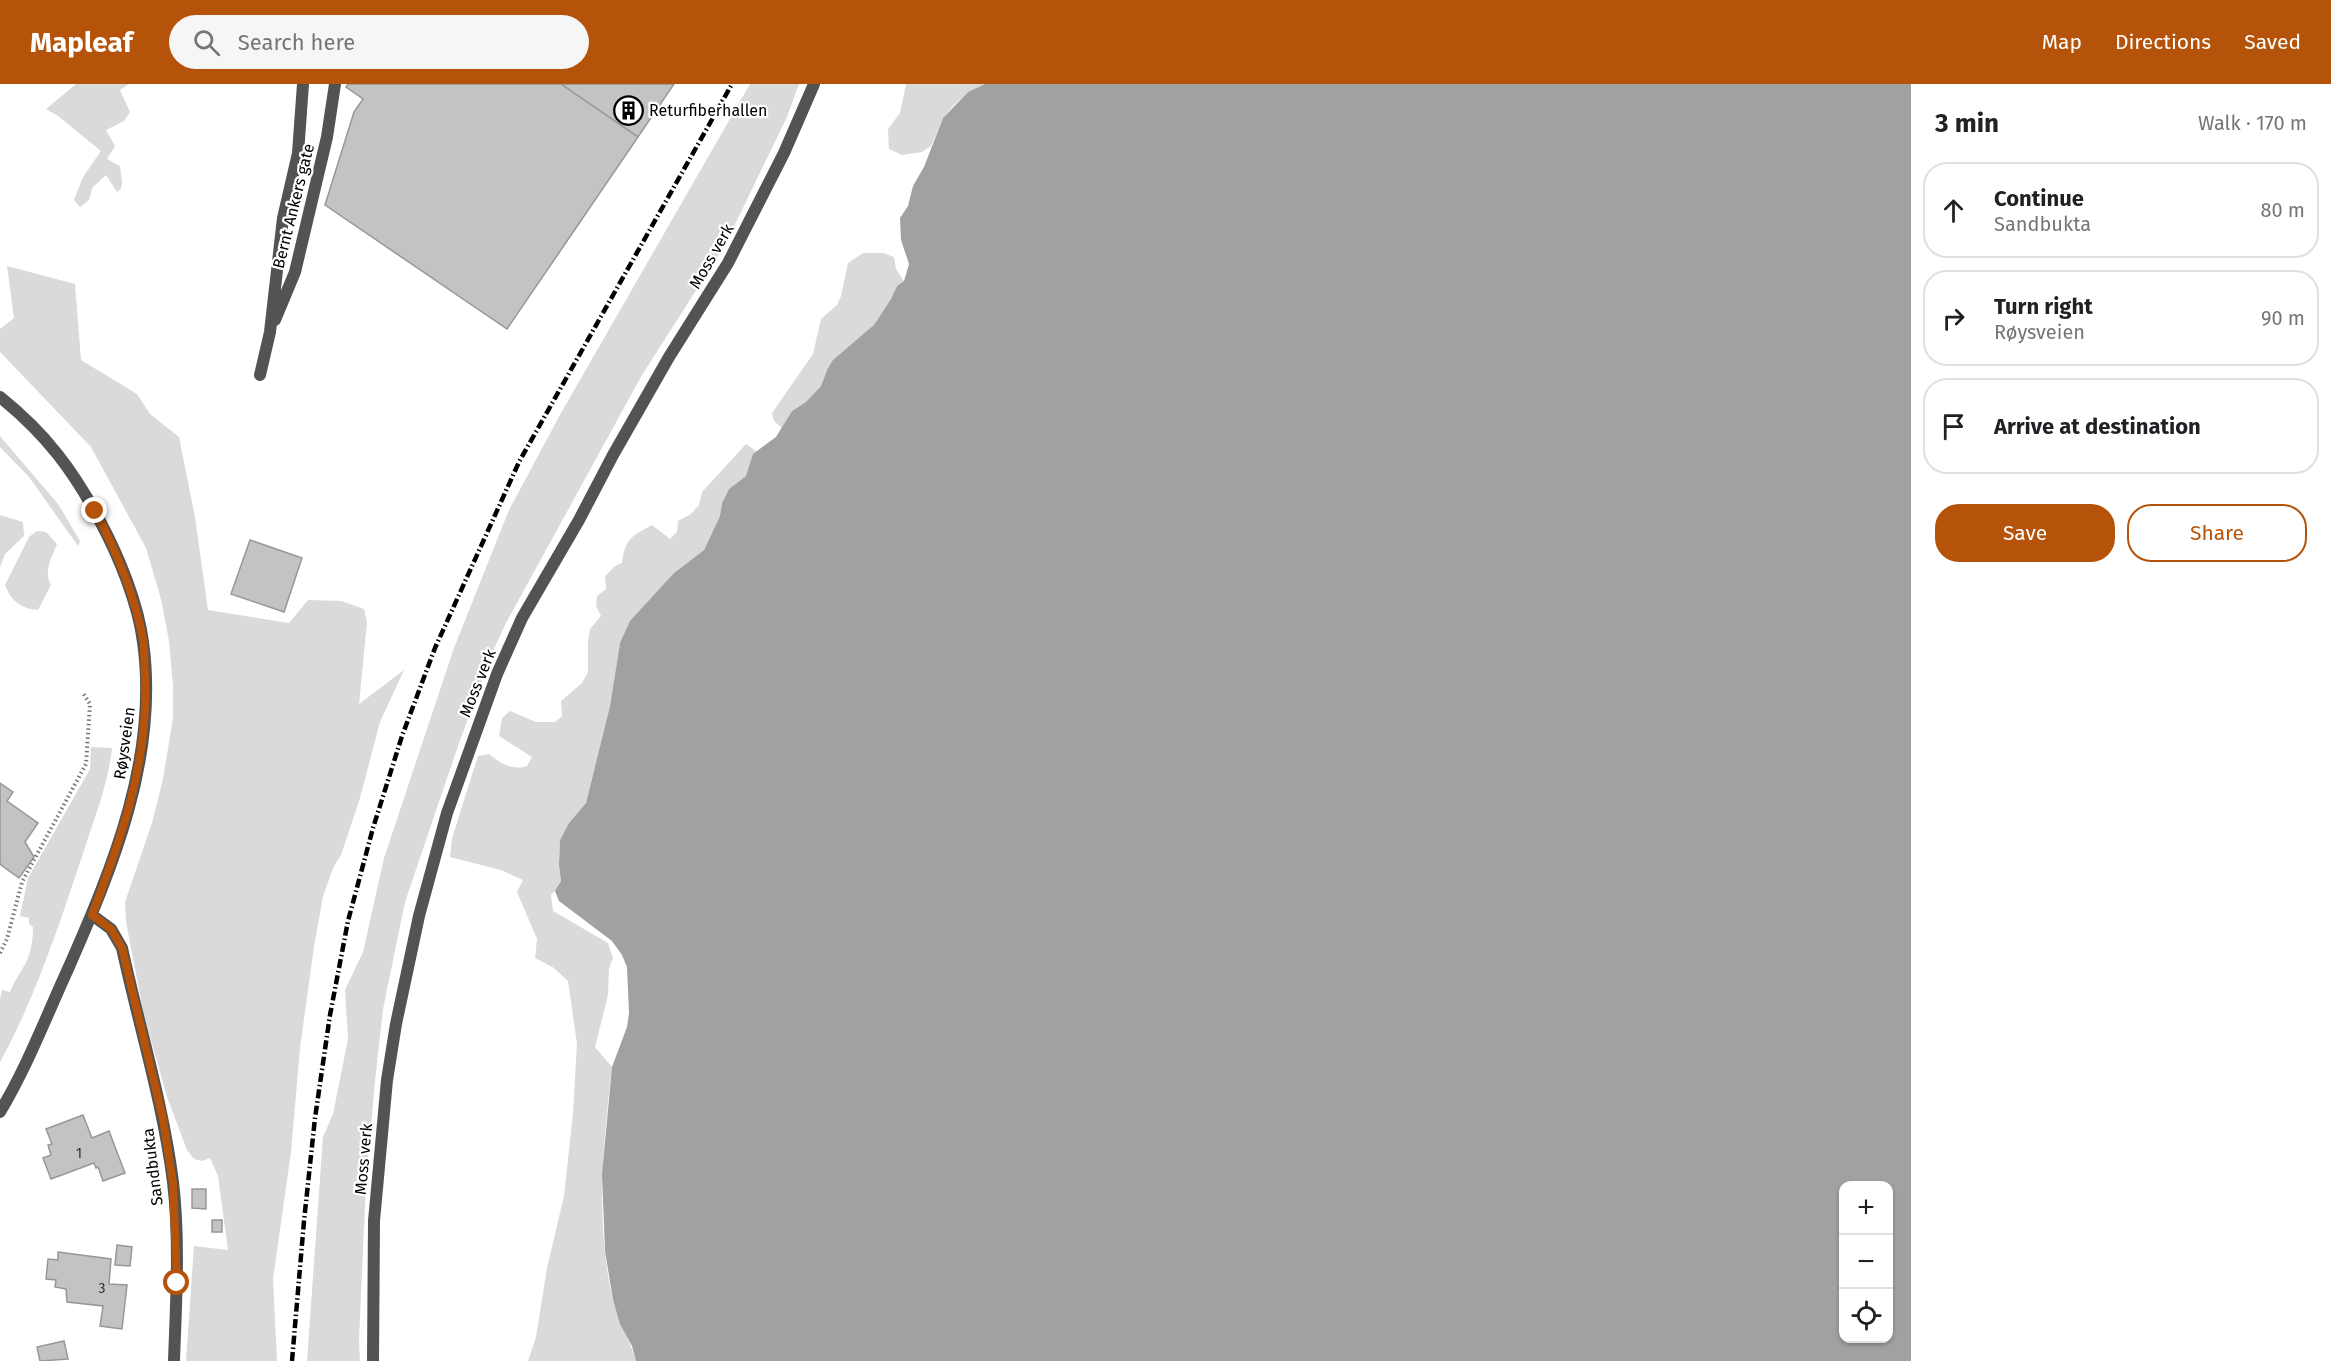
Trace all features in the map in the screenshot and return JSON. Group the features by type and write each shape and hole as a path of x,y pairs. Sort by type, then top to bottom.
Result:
{"street":[{"name":"Bernt Ankers gate","path":"260,375 270,332 283,218 298,153 303,84"},
{"name":"Bernt Ankers gate","path":"270,332 295,272 327,137 335,84"},
{"name":"Moss verk","path":"374,1361 374,1221 387,1080 396,1024 419,916 447,813 497,674 522,618 669,357 728,263 784,153 814,84"},
{"name":"Røysveien","path":"0,397 34,426 79,480 114,546 128,585 143,641 146,701 139,768 127,816 92,915 12,1093 0,1112"},
{"name":"Sandbukta","path":"92,915 111,929 122,948 163,1119 173,1184 177,1283 174,1361"}],"path":[{"path":"0,953 7,939 22,882 86,764 90,704 83,693"}],"shaded area":[{"path":"76,84 129,84 120,90 130,112 124,121 106,130 115,146 107,159 120,166 121,189 117,192 106,175 92,188 89,200 80,207 74,200 83,177 101,151 46,109"},
{"path":"750,84 799,84 787,117 725,245 642,375 506,623 492,653 458,746 405,902 383,1009 366,1184 360,1361 307,1361 323,1137 333,1114 348,1039 345,990 363,952 384,858 454,648 509,510 561,413"},
{"path":"906,84 985,84 968,92 953,106 943,118 931,146 922,152 902,155 889,149 888,129 900,113"},
{"path":"985,84 1911,84 1911,1361 636,1361 632,1346 620,1324 613,1300 605,1251 602,1174 612,1067 627,1027 629,1013 627,967 612,941 559,901 555,891 561,881 560,840 569,823 586,803 610,706 620,643 630,621 674,573 704,550 720,516 722,503 729,489 746,476 753,454 776,437 792,411 806,402 821,386 833,360 874,325 897,286 904,281 909,264 901,240 900,218 908,206 913,186 924,167 943,118 968,92"},
{"path":"863,253 883,253 894,257 896,269 904,281 897,286 874,326 827,370 821,386 806,402 792,411 782,428 774,421 772,413 813,354 821,319 837,305 841,296 848,263"},
{"path":"7,266 75,284 81,360 137,394 150,414 179,437 195,517 208,610 289,623 308,600 341,601 364,609 367,622 359,704 404,670 380,722 360,798 341,855 334,866 323,896 300,1048 291,1152 273,1279 277,1361 186,1361 194,1246 228,1250 218,1176 210,1158 202,1161 194,1159 187,1150 167,1097 144,1015 126,922 125,902 152,823 163,779 173,718 169,641 161,599 146,548 91,447 0,352 0,329 14,318"},
{"path":"0,436 58,504 80,541 78,546 29,477 0,447"},
{"path":"746,444 756,451 746,476 729,489 722,503 720,516 704,550 674,573 620,643 610,706 586,803 569,823 560,840 561,881 551,895 553,911 608,943 613,958 609,969 608,995 595,1047 612,1067 606,1125 602,1213 607,1272 613,1301 636,1361 528,1361 536,1337 547,1268 564,1196 573,1113 577,1044 568,981 554,968 535,958 537,939 517,892 523,880 501,870 450,857 452,838 478,756 489,754 502,763 516,768 527,766 532,757 499,736 502,718 510,711 536,722 555,722 562,716 561,701 582,683 588,672 590,629 601,616 596,606 597,596 606,589 605,576 615,566 622,563 628,543 639,532 652,525 670,539 677,532 678,521 691,514 699,505 702,492"},
{"path":"0,515 23,522 24,536 5,554 0,567"},
{"path":"37,531 46,532 57,544 48,569 51,585 38,610 17,603 10,596 5,585 29,537"},
{"path":"91,747 112,748 104,789 46,960 25,1012 0,1062 2,990 10,992 26,962 32,942 33,927 29,924 29,918 20,916 28,878 90,769"}],"building":[{"path":"348,84 561,84 638,137 507,329 325,205 354,112 363,99 346,87"},
{"name":"Returfiberhallen","path":"561,84 674,84 638,137"},
{"path":"250,540 302,558 284,612 231,594"},
{"path":"0,783 13,792 7,801 38,823 25,842 34,857 19,878 0,863"},
{"path":"83,1115 92,1138 109,1131 125,1173 103,1181 94,1163 51,1179 43,1158 51,1155 48,1145 52,1144 46,1129"},
{"path":"192,1189 206,1189 206,1209 192,1208"},
{"path":"212,1220 222,1220 222,1232 212,1232"},
{"path":"117,1245 132,1247 130,1266 115,1265"},
{"path":"58,1252 111,1259 109,1284 127,1285 122,1329 100,1326 103,1306 67,1302 66,1289 55,1287 56,1280 46,1279 48,1259 58,1260"},
{"path":"64,1341 68,1359 40,1361 37,1347"}],"railway":[{"path":"292,1361 315,1118 330,1015 348,921 373,828 402,736 435,648 519,462 732,84"}],"place":[{"name":"Returfiberhallen","path":"628,110"}],"route":[{"path":"95,511 114,546 128,585 143,641 146,701 142,752 130,805 92,915 111,929 122,948 163,1119 173,1184 177,1283"}]}
